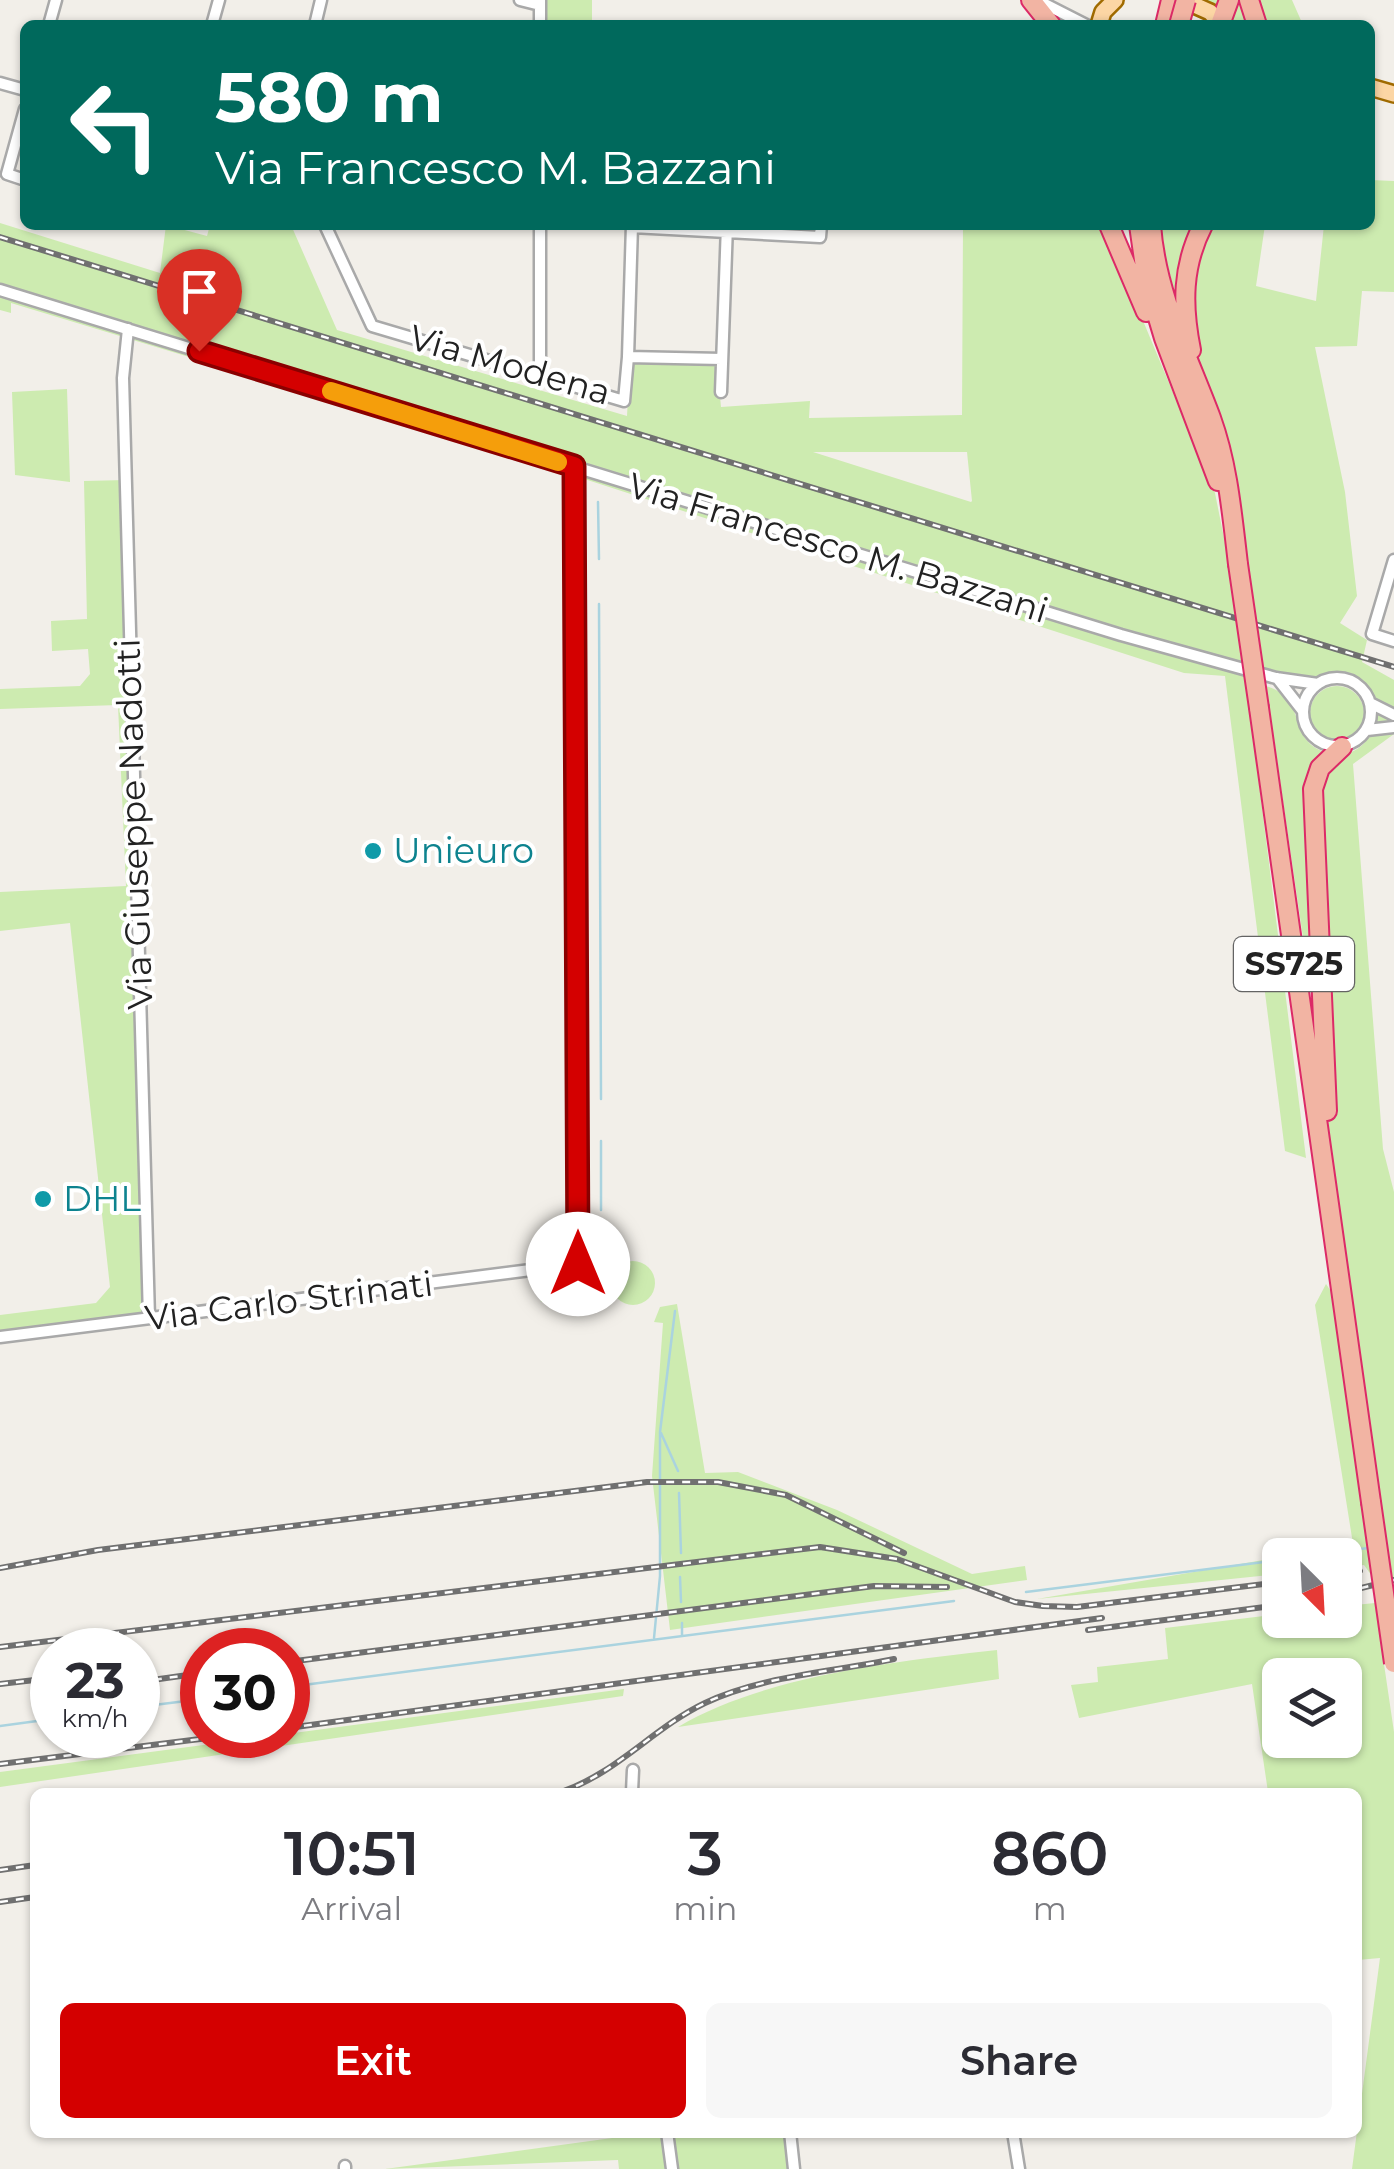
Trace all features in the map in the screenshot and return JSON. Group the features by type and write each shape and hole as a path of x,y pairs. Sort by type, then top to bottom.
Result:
{"highway":[{"path":"1111,230 1216,472 1236,544"},
{"path":"1201,230 1185,277 1184,314 1227,469 1236,544"},
{"path":"1145,231 1147,281 1180,384"},
{"path":"1145,231 1175,330 1211,418"},
{"name":"SS725","path":"1236,544 1394,1663"},
{"path":"1331,1220 1335,1179 1324,1078 1313,788 1320,768 1342,747"}],"main road":[{"path":"1099,12 1115,0"},
{"path":"1185,0 1217,20"}],"street":[{"path":"520,0 540,3"},
{"path":"1034,0 1076,20"},
{"path":"20,127 7,174 20,178"},
{"name":"Via Modena","path":"327,230 372,326 624,400 628,357 722,359"},
{"path":"540,230 540,378"},
{"path":"628,357 632,230"},
{"path":"721,392 726,230"},
{"path":"773,230 820,231"},
{"name":"Via Francesco M. Bazzani","path":"0,290 1103,630 1276,678 1318,684"},
{"name":"Via Giuseppe Nadotti","path":"128,329 124,415 149,1318"},
{"name":"Via Carlo Strinati","path":"0,1337 578,1264 574,466"},
{"path":"1394,560 1372,634 1394,640"},
{"path":"1276,678 1302,710 1313,738 1342,747 1367,730 1394,727"},
{"path":"1302,710 1318,684 1348,679 1364,691 1370,702 1367,730"},
{"path":"1370,702 1394,714"},
{"path":"632,1770 632,1788"},
{"path":"668,2138 672,2169"},
{"path":"791,2138 794,2169"},
{"path":"1015,2138 1019,2169"}],"green space":[{"path":"540,0 592,0 592,20 540,20"},
{"path":"1198,0 1292,0 1301,20 1211,20"},
{"path":"1375,180 1394,181 1394,292 1362,291 1357,346 1315,347 1345,492 1357,596 1340,623 1367,640 1362,662 1394,680 1394,734 1353,764 1383,1149 1394,1192 1394,1607 1362,1565 1362,1538 1352,1538 1315,1305 1326,1284 1351,1321 1314,1012 1266,686 1288,701 1301,731 1315,748 1347,753 1370,736 1375,721 1370,691 1361,679 1333,672 1298,679 1246,680 1306,1158 1285,1151 1225,676 1184,673 473,443 11,303 11,313 0,310 0,223 160,273 165,230 207,236 209,230 293,230 337,330 627,416 630,362 717,365 721,407 810,401 809,418 962,415 963,230 1105,230 1215,493 1232,578 1252,588 1234,471 1187,339 1158,230 1264,230 1256,286 1316,301 1323,230 1375,230","holes":["813,452 967,452 971,502"]},
{"path":"67,389 70,482 15,475 12,392"},
{"path":"126,480 150,1319 0,1337 0,1315 96,1303 110,1287 70,923 0,931 0,892 126,886 118,705 0,709 0,689 80,686 90,674 88,649 52,651 51,621 87,619 84,481"},
{"path":"1337,686 1356,694 1364,713 1356,732 1337,740 1318,732 1310,713 1318,694"},
{"path":"633,1261 649,1267 655,1283 649,1299 633,1305 617,1299 611,1283 617,1267"},
{"path":"569,1268 596,1281 602,1297 541,1302 537,1270"},
{"path":"677,1304 705,1473 738,1472 837,1510 972,1574 1025,1566 1027,1580 670,1630 652,1476 663,1323 654,1322 660,1307"},
{"path":"1262,1560 1262,1576 1037,1599"},
{"path":"1375,1603 1394,1732 1394,2169 1352,2169 1356,2138 1362,2138 1362,2094 1380,1958 1362,1960 1362,1788 1267,1788 1263,1758 1362,1758 1362,1658 1262,1658 1262,1752 1252,1684 1079,1718 1071,1685 1098,1682 1097,1667 1168,1659 1165,1628 1262,1616 1262,1638 1362,1638 1362,1604"},
{"path":"997,1650 999,1679 678,1727 750,1695 790,1683 875,1666"},
{"path":"624,1689 623,1696 310,1742 310,1731"},
{"path":"180,1748 180,1758 199,1758 0,1787 0,1772 105,1758 160,1758 160,1751"},
{"path":"612,2138 788,2138 791,2169 619,2169 618,2160 385,2169"}],"waterway":[{"path":"598,502 599,559"},
{"path":"599,604 601,1099"},
{"path":"601,1141 601,1210"},
{"path":"654,1638 660,1576 660,1432 675,1311"},
{"path":"661,1433 678,1471"},
{"path":"679,1493 681,1553"},
{"path":"1362,1549 1368,1548"},
{"path":"1026,1592 1262,1562"},
{"path":"680,1577 681,1602"},
{"path":"310,1684 954,1601"},
{"path":"682,1623 682,1635"},
{"path":"160,1704 180,1702"},
{"path":"0,1726 30,1722"}],"railway":[{"path":"0,237 1394,667"},
{"path":"0,1568 98,1550 647,1482 718,1482 786,1495 904,1553"},
{"path":"0,1647 820,1547 897,1559 1015,1602 1043,1606 1077,1607 1262,1584"},
{"path":"1362,1588 1394,1580"},
{"path":"310,1659 874,1586 947,1587"},
{"path":"1088,1630 1262,1607"},
{"path":"310,1725 1102,1618"},
{"path":"571,1788 600,1774 686,1713 727,1694 773,1681 894,1659"},
{"path":"160,1679 180,1676"},
{"path":"0,1684 30,1681"},
{"path":"0,1764 180,1742"},
{"path":"0,1870 30,1866"},
{"path":"0,1902 30,1898"}],"slow traffic":[{"path":"331,391 558,462"}],"place":[{"name":"Unieuro","path":"373,851"},
{"name":"DHL","path":"43,1199"}],"route":[{"path":"199,351 574,466 578,1264"}]}
